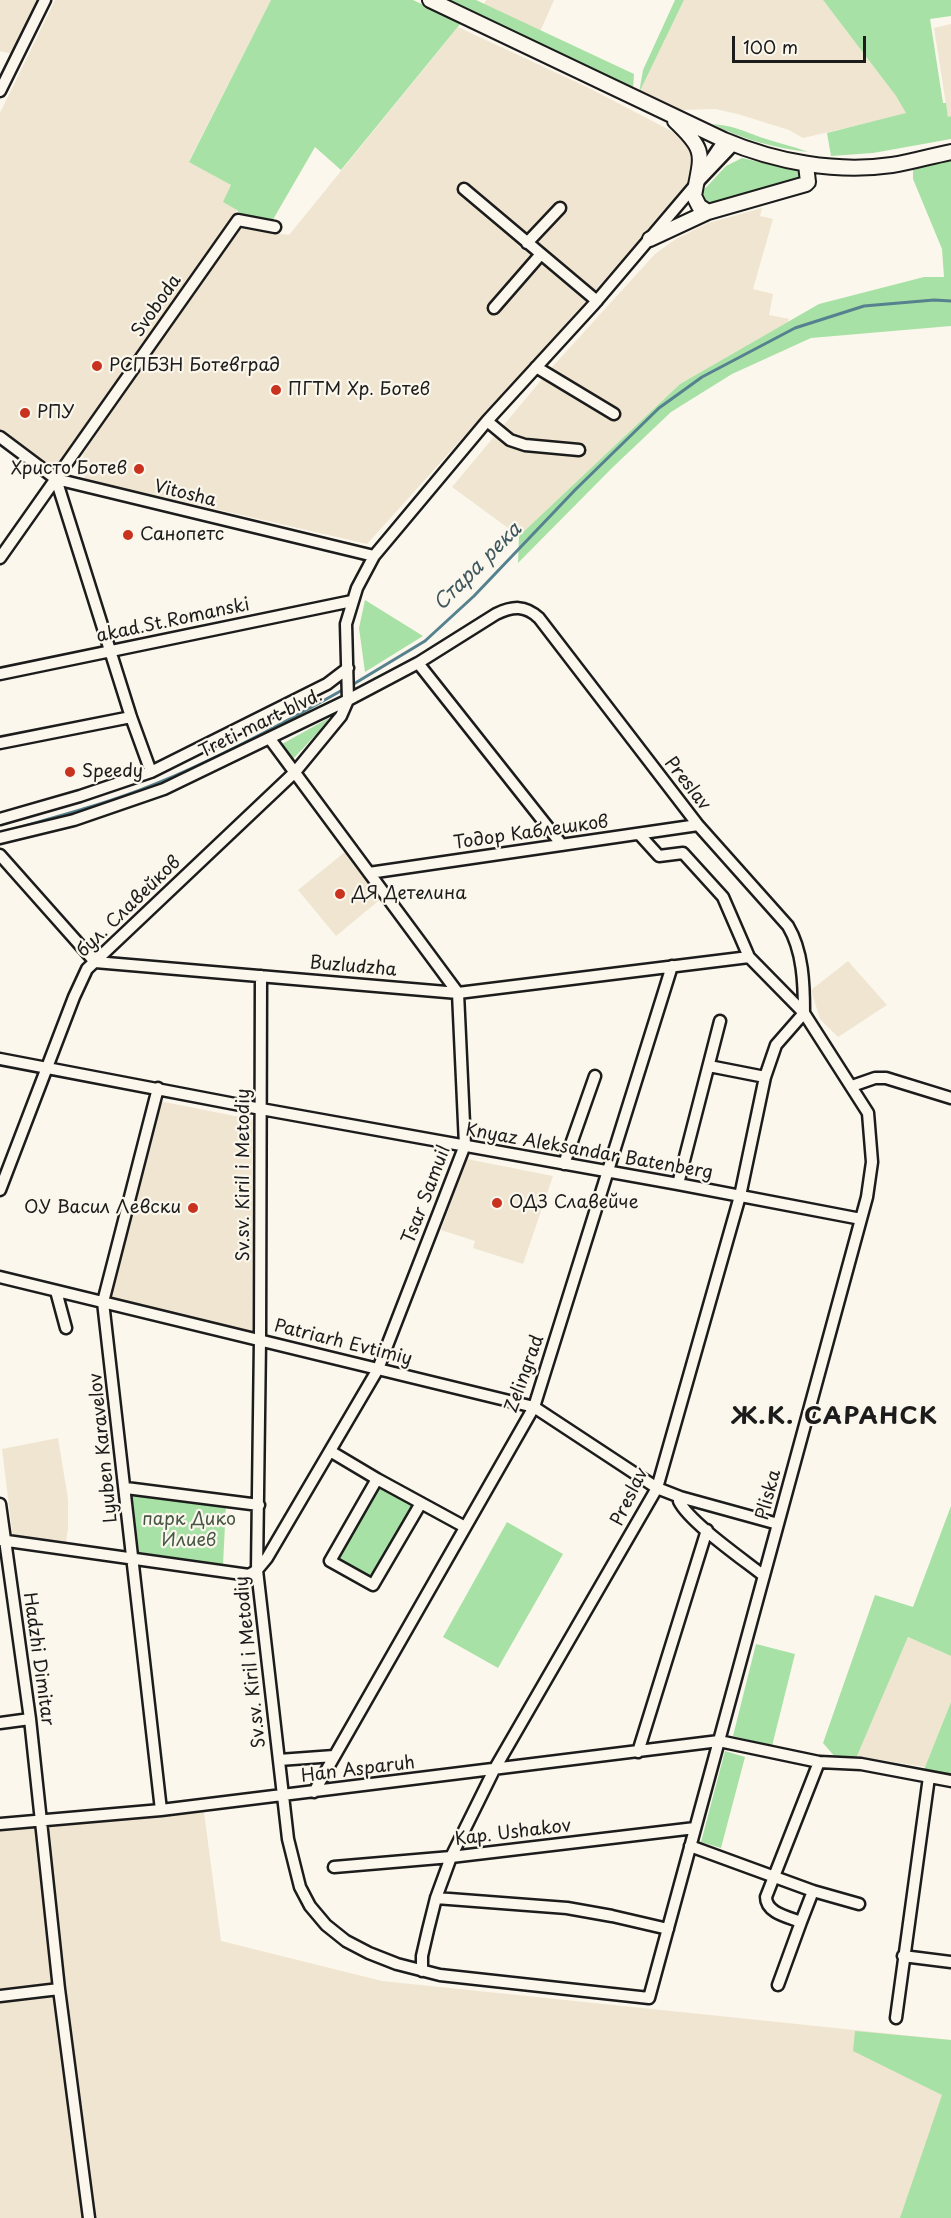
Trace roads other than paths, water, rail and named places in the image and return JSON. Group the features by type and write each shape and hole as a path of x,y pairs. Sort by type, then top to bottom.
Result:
{"main road":[{"path":"430,0 729,142 806,165 870,167 892,165 951,152"},
{"path":"665,111 699,147 701,160 694,196 695,201 708,212"},
{"path":"650,239 708,212 806,184 808,182 806,165"}],"street":[{"path":"0,92 45,0"},
{"path":"348,696 346,624 352,601 374,556 487,421 597,301 729,142"},
{"path":"464,189 597,301"},
{"path":"527,243 560,208"},
{"name":"Svoboda","path":"0,558 6,541 56,479 238,220 275,227"},
{"path":"494,308 541,254"},
{"path":"536,367 614,414"},
{"path":"487,421 510,440 525,445 579,450"},
{"name":"Vitosha","path":"0,437 56,479 374,556"},
{"path":"56,479 131,717 151,772"},
{"name":"akad.St.Romanski","path":"0,674 352,601"},
{"name":"Treti mart blvd.","path":"0,838 74,820 155,793 270,739 348,696 418,663 496,614 510,608 521,607"},
{"name":"Preslav","path":"422,1971 422,1956 436,1898 451,1857 494,1770 657,1488 740,1196 765,1077 776,1045 804,1013 804,993 797,941 788,926 698,825 539,618 530,610 521,607"},
{"path":"418,663 562,845"},
{"name":"Treti mart blvd.","path":"0,819 80,796 151,772 348,674"},
{"name":"бул. Славейков","path":"0,1190 46,1067 87,969 295,772 341,716 348,696"},
{"path":"0,743 131,717"},
{"path":"270,739 458,993"},
{"name":"Тодор Каблешков","path":"369,873 698,825"},
{"path":"639,834 659,856 683,853 723,897 749,957"},
{"path":"0,855 95,962"},
{"name":"Buzludzha","path":"95,962 458,993 749,957"},
{"name":"Pliska","path":"649,1998 867,1197 872,1162 868,1113 852,1086 804,1013 749,957"},
{"name":"Zelingrad","path":"314,1792 534,1407 672,966"},
{"name":"Sv.sv. Kiril i Metodiy","path":"261,976 257,1570 283,1795 293,1865 300,1887 310,1906 326,1925 346,1941 369,1953 422,1971 440,1975 649,1998"},
{"name":"Tsar Samuil","path":"257,1570 267,1558 378,1369 465,1145 458,993"},
{"path":"678,1184 720,1021"},
{"name":"Knyaz Aleksandar Batenberg","path":"0,1059 861,1219"},
{"path":"709,1066 765,1077"},
{"path":"564,1164 595,1076"},
{"path":"852,1086 875,1077 886,1078 951,1098"},
{"name":"Lyuben Karavelov","path":"158,1088 103,1302 161,1810"},
{"name":"Patriarh Evtimiy","path":"0,1277 534,1407 657,1488 680,1497 778,1524"},
{"path":"56,1291 66,1328"},
{"path":"330,1451 465,1527"},
{"path":"377,1479 330,1561 373,1585 421,1503"},
{"path":"126,1488 259,1505"},
{"path":"680,1497 679,1501 682,1506 707,1530 764,1576"},
{"name":"Hadzhi Dimitar","path":"0,1504 2,1540 30,1719 39,1820 89,2218"},
{"path":"638,1752 707,1530"},
{"path":"2,1540 249,1575 257,1570"},
{"path":"0,1723 30,1719"},
{"name":"Han Asparuh","path":"0,1824 161,1810 719,1741 819,1762 861,1764 951,1781"},
{"path":"279,1760 334,1756"},
{"path":"801,1922 769,1909 766,1904 774,1875 819,1762"},
{"path":"896,2018 929,1777"},
{"name":"Kap. Ushakov","path":"334,1867 451,1857 695,1828"},
{"path":"690,1846 813,1891 859,1904"},
{"path":"778,1986 813,1891"},
{"path":"436,1898 567,1908 668,1929"},
{"path":"903,1956 951,1962"},
{"path":"0,1996 59,1989"}],"waterway":[{"name":"Стара река","path":"352,685 425,641 474,596 575,490 659,408 702,377 795,328 864,306 934,300 951,301"},
{"name":"Стара река","path":"0,833 97,805 153,785 251,740 346,688"}],"place":[{"name":"РСПБЗН Ботевград","path":"97,366"},
{"name":"ПГТМ Хр. Ботев","path":"276,390"},
{"name":"РПУ","path":"25,413"},
{"name":"Христо Ботев","path":"139,469"},
{"name":"Санопетс","path":"128,535"},
{"name":"Speedy","path":"70,772"},
{"name":"ДЯ Детелина","path":"340,894"},
{"name":"ОДЗ Славейче","path":"497,1203"},
{"name":"ОУ Васил Левски","path":"193,1208"}],"district":[{"name":"Ж.К. САРАНСК","path":"835,1417"}],"park label":[{"name":"парк Дико Илиев","path":"189,1530"}]}
